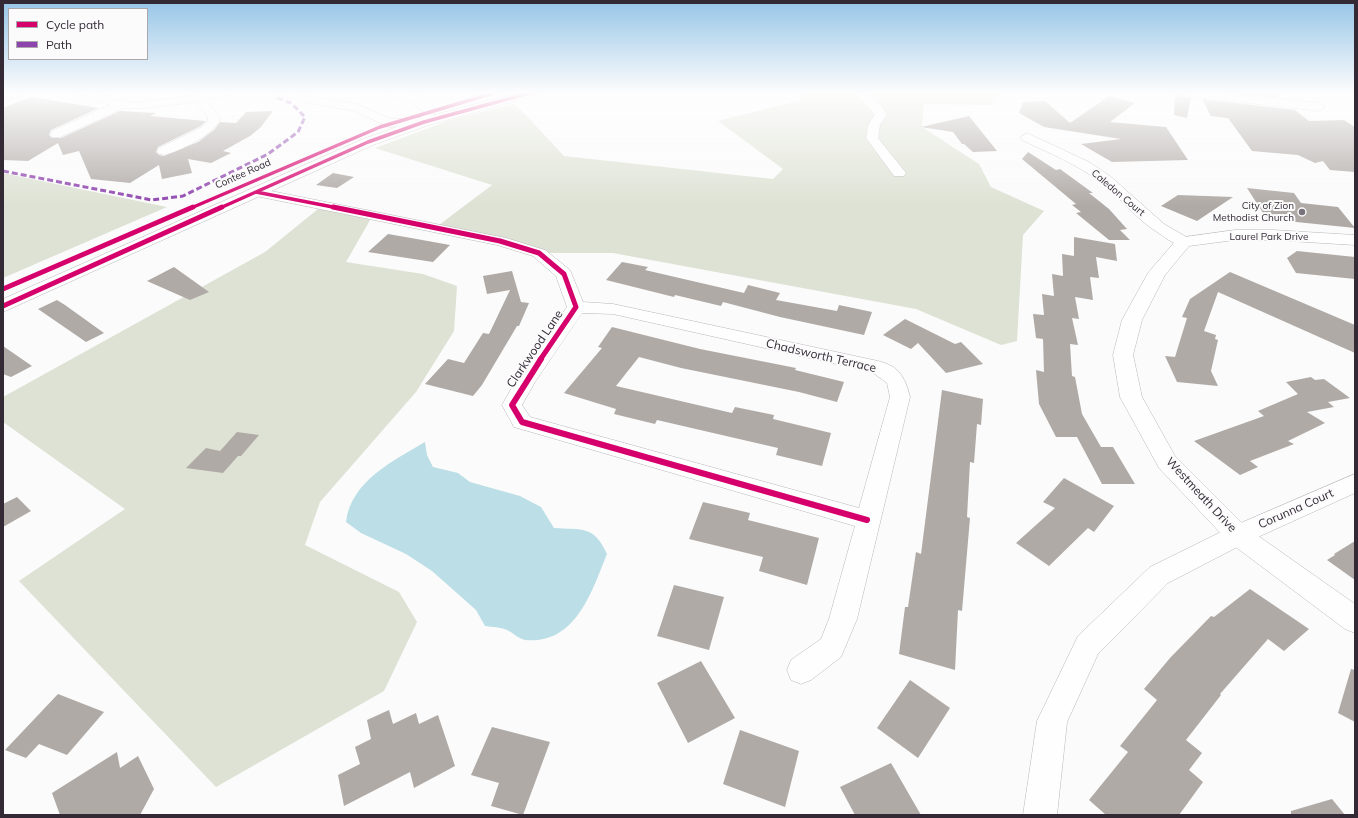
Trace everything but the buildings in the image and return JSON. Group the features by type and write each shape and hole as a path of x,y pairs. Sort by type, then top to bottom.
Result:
{"street":[{"path":"56,134 65,130"},
{"path":"164,151 206,130"},
{"name":"Contee Road","path":"3,289 372,130"},
{"name":"Contee Road","path":"3,306 395,130"},
{"path":"872,130 872,138 899,173"},
{"name":"Caledon Court","path":"1027,137 1084,165 1105,179 1158,227 1184,242"},
{"name":"Clarkwood Lane","path":"256,192 500,241 539,253 564,274 576,307 565,327 522,385 512,405 522,422 867,520"},
{"name":"Laurel Park Drive","path":"1184,242 1235,235 1273,235 1355,240"},
{"name":"Westmeath Drive","path":"1184,242 1157,273 1132,320 1123,355 1132,397 1167,462 1238,535 1355,620"},
{"name":"Chadsworth Terrace","path":"576,307 613,309 878,367 896,380 900,397 867,520 843,619 831,648 801,670"},
{"name":"Corunna Court","path":"1040,815 1052,721 1088,645 1159,575 1238,535 1355,483"}],"shaded area":[{"path":"423,130 540,130 564,156 773,179 783,169 730,130 927,130 979,164 991,187 1044,211 1023,235 1017,341 1001,345 916,309 613,253 539,253 435,228 492,185 375,148"},
{"path":"3,173 167,207 3,278"},
{"path":"323,205 373,215 346,262 423,274 457,286 454,331 416,392 320,502 305,545 399,592 417,622 384,691 216,787 19,581 125,509 3,422 3,397 265,252"}],"water":[{"path":"425,442 427,455 433,467 458,473 470,482 520,496 541,507 554,528 580,529 586,531 597,538 602,545 607,554 588,599 580,613 569,625 557,634 543,639 525,640 504,629 485,626 476,610 432,571 406,554 361,533 346,522 356,495 365,484 387,465"}],"marked path":[{"path":"3,171 152,200 183,196 268,154 299,130"}],"cycle path":[{"path":"3,289 373,130"},
{"path":"3,306 368,142 401,130"},
{"path":"256,192 500,241 539,253 564,274 576,307 526,380 512,405 522,422 867,520"}],"place":[{"name":"City of Zion Methodist Church","path":"1302,212"}]}
